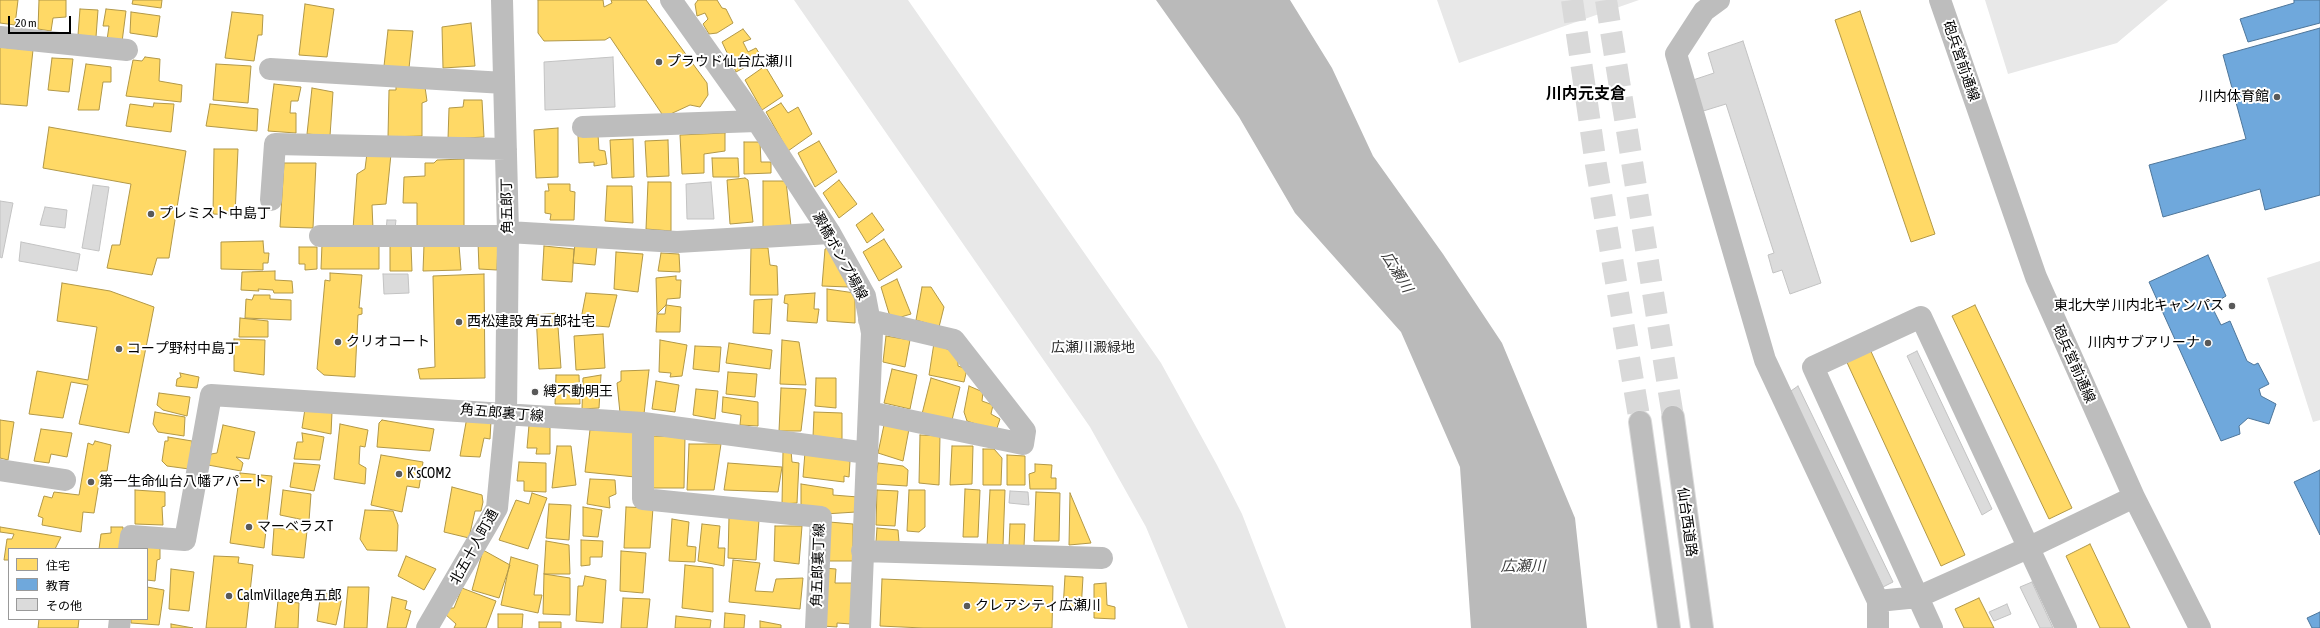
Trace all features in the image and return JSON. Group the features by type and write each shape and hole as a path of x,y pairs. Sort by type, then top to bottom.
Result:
{"main road":[{"name":"角五郎丁","path":"502,0 508,234 506,412"},
{"name":"澱橋ポンプ場線","path":"671,0 757,121 830,233 865,296 872,333 860,628"},
{"path":"1719,0 1704,11 1676,54 1765,360 1878,601 1878,628"},
{"name":"砲兵営前通線","path":"1940,0 2036,278 2134,497 2200,628"},
{"path":"0,37 127,50"},
{"path":"270,69 504,83"},
{"path":"583,127 757,121"},
{"path":"271,200 275,144 506,149"},
{"path":"320,236 508,234 677,242 830,233"},
{"path":"1932,628 1813,367 1921,316 2066,628"},
{"path":"869,320 954,340 1025,431 1023,444 869,412"},
{"name":"角五郎裏丁線","path":"129,548 131,536 185,540 211,394 506,412 575,420 643,423 643,499 821,517 816,628"},
{"name":"北五十人町通","path":"427,628 497,508 506,412"},
{"name":"仙台西道路","path":"1673,417 1702,628"},
{"path":"1640,422 1669,628"},
{"path":"643,423 867,453"},
{"path":"0,470 65,480"},
{"path":"1878,601 1918,597 2030,548 2134,497"},
{"path":"862,551 1102,558"}],"green space":[{"name":"広瀬川澱緑地","path":"794,0 908,0 1161,363 1242,514 1286,628 1188,628 1146,527 1090,427"},
{"path":"1437,0 1639,0 1459,63"},
{"path":"1985,0 2168,0 2117,43 2008,74"},
{"path":"2320,261 2320,420 2313,422 2267,278"}],"water":[{"name":"広瀬川","path":"1156,0 1290,0 1332,68 1373,156 1443,254 1502,343 1575,518 1587,628 1471,628 1460,467 1401,332 1295,213 1239,117"}],"building: 住宅":[{"path":"0,0 18,0 15,25 0,23"},
{"path":"39,0 66,0 66,17 53,18 51,31 38,29"},
{"path":"133,0 162,0 161,8 132,4"},
{"name":"プラウド仙台広瀬川","path":"538,0 603,0 604,7 612,3 611,0 646,0 707,83 708,95 700,107 690,105 664,117 610,37 605,40 544,41 538,33"},
{"path":"698,0 717,0 722,8 726,9 733,23 717,33 709,34 703,24 708,19 705,13 697,16 695,4"},
{"path":"305,4 334,9 327,57 299,55"},
{"path":"80,9 98,10 96,37 78,35"},
{"path":"106,9 126,11 122,42 107,40 109,26 103,26"},
{"path":"1860,11 1935,234 1911,242 1835,20"},
{"path":"131,12 160,16 157,37 130,33"},
{"path":"232,12 263,15 262,35 258,35 254,61 225,58"},
{"path":"471,23 475,66 443,68 442,27"},
{"path":"743,29 751,39 743,42 748,52 756,48 762,58 736,72 722,42"},
{"path":"388,30 413,31 409,68 384,66"},
{"path":"0,47 33,50 27,106 0,104"},
{"path":"145,57 160,59 159,81 182,85 181,102 126,96 133,60 142,61"},
{"path":"52,58 73,59 69,92 48,90"},
{"path":"86,64 111,67 111,82 103,82 99,110 78,110"},
{"path":"216,64 251,66 248,103 213,100"},
{"path":"765,66 783,96 762,110 745,80"},
{"path":"274,84 301,87 298,101 291,101 290,113 296,113 296,133 268,131"},
{"path":"396,85 425,87 427,101 422,103 422,136 388,137 389,90 396,90"},
{"path":"312,88 333,92 330,136 307,134"},
{"path":"464,100 482,100 484,137 448,139 449,108 463,107"},
{"path":"154,103 174,104 171,132 126,126 130,104 153,107"},
{"path":"781,103 788,113 798,107 812,134 788,151 766,112"},
{"path":"210,104 258,109 257,131 206,126"},
{"name":"プレミスト中島丁","path":"49,127 186,151 169,258 157,258 152,275 107,268 112,245 120,245 131,184 43,168"},
{"path":"558,128 558,177 536,178 534,130"},
{"path":"725,133 725,151 704,154 704,173 682,174 680,135"},
{"path":"598,134 599,150 605,151 607,164 594,166 594,162 579,163 578,135"},
{"path":"633,139 634,177 612,178 610,140"},
{"path":"668,140 669,176 647,177 645,141"},
{"path":"819,141 837,172 815,187 798,153"},
{"path":"744,142 760,142 761,162 771,162 771,173 744,174"},
{"path":"214,149 238,149 235,215 213,214"},
{"path":"367,153 391,154 386,204 372,205 373,229 353,229 357,174 365,169"},
{"path":"712,158 738,158 739,177 713,177"},
{"path":"464,159 464,228 417,227 417,203 403,203 404,177 425,176 425,163 434,163 437,160"},
{"path":"284,163 316,163 313,228 280,227"},
{"path":"745,178 748,180 753,222 730,224 727,180"},
{"path":"839,180 857,204 839,218 823,193"},
{"path":"763,181 786,181 791,226 763,228"},
{"path":"648,182 671,182 671,231 646,229"},
{"path":"548,184 570,184 570,191 575,192 574,220 550,220 551,214 545,213 545,191 549,191"},
{"path":"607,186 632,186 633,223 605,221"},
{"path":"872,213 884,230 867,243 856,225"},
{"path":"884,239 902,267 879,281 863,252"},
{"path":"263,241 264,253 269,253 268,263 263,263 263,270 221,269 221,242"},
{"path":"478,242 498,242 497,270 479,269"},
{"path":"322,244 379,244 379,269 321,269"},
{"path":"575,244 597,246 595,265 573,263"},
{"path":"390,245 411,245 412,271 390,271"},
{"path":"424,245 459,245 461,270 423,271"},
{"path":"544,246 574,249 572,282 542,280"},
{"path":"299,247 317,247 317,269 305,270 305,264 299,264"},
{"path":"831,247 849,287 822,286 825,249"},
{"path":"751,248 768,248 770,265 777,266 778,295 750,295"},
{"path":"616,252 643,254 638,292 614,289"},
{"path":"661,253 679,254 680,272 658,271"},
{"path":"275,271 275,280 292,281 293,293 274,293 273,290 258,289 259,291 241,290 242,272"},
{"name":"クリオコート","path":"330,273 362,275 359,308 362,308 362,314 358,315 355,377 324,375 317,369 325,280 330,281"},
{"name":"西松建設 角五郎社宅","path":"484,274 485,378 420,379 418,369 435,367 433,276"},
{"path":"676,276 676,280 681,280 680,298 667,299 665,314 657,314 656,278"},
{"path":"897,279 911,314 891,320 881,287"},
{"name":"コープ野村中島丁","path":"62,283 110,291 154,307 129,433 79,424 88,385 71,382 63,418 29,414 37,371 88,380 97,327 57,321"},
{"path":"922,287 931,287 944,307 939,327 916,320"},
{"path":"827,289 855,293 855,323 827,321"},
{"path":"586,293 617,295 609,327 584,325 584,319 581,319"},
{"path":"815,293 814,309 819,309 817,323 787,321 788,304 784,303 785,295"},
{"path":"254,295 270,295 270,299 291,300 291,320 245,318 246,299 252,300"},
{"path":"772,299 770,334 753,333 754,300"},
{"path":"666,305 681,307 680,332 656,332 657,314"},
{"path":"1975,305 2072,508 2049,519 1952,316"},
{"path":"557,313 561,368 539,369 536,315"},
{"path":"240,318 268,321 268,337 239,337"},
{"path":"603,334 605,368 576,370 574,336"},
{"path":"886,336 910,340 905,367 883,362"},
{"path":"234,339 265,340 264,375 234,371"},
{"path":"660,340 687,345 682,376 670,377 671,373 659,372"},
{"path":"782,340 799,342 806,385 780,384"},
{"path":"729,343 772,350 770,369 726,363"},
{"path":"934,343 958,354 958,366 967,369 964,382 929,375"},
{"path":"1868,345 1965,555 1941,566 1844,356"},
{"path":"695,346 721,347 719,372 693,369"},
{"path":"892,369 917,375 910,409 884,403"},
{"path":"649,370 644,414 620,413 617,383 621,381 621,371"},
{"path":"728,372 757,374 755,397 726,394"},
{"path":"180,373 199,377 197,388 176,386 177,379 181,377"},
{"path":"556,375 579,375 580,404 555,404"},
{"path":"601,375 599,408 582,409 583,378"},
{"path":"816,378 836,378 836,408 815,406"},
{"path":"931,378 960,387 952,420 922,414"},
{"path":"656,381 679,385 675,412 652,409"},
{"path":"969,386 983,392 982,401 993,405 991,414 1000,419 996,431 967,421 964,412"},
{"path":"781,388 806,389 801,431 779,431"},
{"path":"696,389 718,391 715,419 693,415"},
{"path":"159,393 190,397 187,416 163,410 157,405"},
{"path":"723,397 758,402 758,426 740,425 741,415 722,412"},
{"path":"305,409 332,412 331,434 302,428"},
{"path":"155,412 185,417 184,436 158,432 153,424"},
{"path":"814,412 842,413 842,439 813,437"},
{"path":"467,417 491,421 490,439 484,438 480,457 460,456"},
{"path":"0,420 14,422 8,460 0,458"},
{"path":"382,420 434,429 430,451 377,447 379,423"},
{"path":"340,424 368,430 365,447 360,446 359,464 366,468 365,484 334,479"},
{"path":"223,425 255,432 249,459 236,457 243,463 241,471 208,465 211,454 217,453"},
{"path":"529,425 550,427 550,454 536,454 537,448 527,448"},
{"path":"884,425 909,429 903,461 878,453"},
{"path":"41,429 72,433 67,457 51,454 49,463 34,461"},
{"path":"590,430 634,431 635,477 585,472"},
{"path":"302,433 324,437 320,460 294,459 297,442 303,442"},
{"path":"920,435 940,436 939,485 919,483"},
{"path":"652,436 685,437 684,488 653,488"},
{"path":"168,437 192,441 189,469 167,466 162,461 165,441 168,441"},
{"name":"第一生命仙台八幡アパート","path":"95,441 111,445 107,471 101,471 94,513 83,512 81,532 42,525 43,518 38,516 44,496 52,498 54,492 79,495 88,443 93,445"},
{"path":"689,444 721,444 714,490 687,490"},
{"path":"557,446 571,446 576,485 552,488"},
{"path":"952,446 973,446 972,484 950,485"},
{"path":"983,449 994,449 1002,458 1001,485 983,485"},
{"path":"791,450 792,462 799,463 797,503 782,504 783,451"},
{"path":"805,452 850,461 849,477 844,476 844,482 803,477"},
{"name":"K'sCOM2","path":"381,455 423,462 419,488 407,486 402,512 371,505"},
{"path":"1007,455 1025,456 1025,485 1007,485"},
{"path":"519,462 546,463 546,492 524,491 524,481 517,481"},
{"path":"294,463 320,465 314,491 290,487"},
{"path":"728,463 782,467 778,492 724,490"},
{"path":"878,463 903,466 908,470 907,486 875,484"},
{"path":"1035,464 1052,465 1051,478 1056,478 1056,489 1030,489 1029,474 1035,472"},
{"name":"マーベラスT","path":"240,473 272,476 264,548 230,543"},
{"path":"590,479 615,480 616,494 609,497 610,508 587,504"},
{"path":"801,484 833,489 833,495 858,497 856,512 825,514 801,508"},
{"path":"452,487 482,495 483,502 481,511 475,511 469,538 444,532"},
{"path":"965,489 980,490 978,537 963,537"},
{"path":"135,490 165,492 165,506 162,507 163,525 135,524"},
{"path":"283,490 311,494 309,521 280,515"},
{"path":"877,490 898,491 895,526 876,525"},
{"path":"909,490 925,490 925,527 919,532 907,531"},
{"path":"990,490 1005,490 1003,546 987,546"},
{"path":"1036,492 1060,493 1059,541 1034,541"},
{"path":"532,493 547,498 528,549 499,540 516,500 529,504"},
{"path":"1070,493 1091,543 1069,545"},
{"path":"549,504 571,505 569,540 546,538"},
{"path":"583,507 602,510 598,537 583,536"},
{"path":"626,507 653,508 650,548 624,548"},
{"path":"365,510 393,511 398,525 397,551 367,550 360,539"},
{"path":"729,517 759,520 756,560 728,558"},
{"path":"672,519 689,522 687,546 696,547 695,562 669,561"},
{"path":"829,522 853,524 853,561 827,561"},
{"path":"702,524 720,526 718,548 725,548 724,566 698,561"},
{"path":"1010,524 1025,524 1024,547 1009,547"},
{"path":"775,526 802,526 799,564 774,561"},
{"path":"0,527 61,537 56,548 8,548 8,560 4,560 7,539 12,539 14,534 0,532"},
{"path":"111,527 123,527 123,548 99,548 101,534 111,533"},
{"path":"274,528 307,531 304,558 272,555"},
{"path":"877,528 898,530 899,542 876,542"},
{"path":"581,540 603,541 602,557 590,557 590,565 581,566"},
{"path":"546,541 569,545 570,574 544,574"},
{"path":"136,544 160,546 160,559 157,560 155,581 148,580 148,548 135,548"},
{"path":"2090,544 2130,628 2100,628 2066,556"},
{"path":"483,550 510,565 499,598 472,590"},
{"path":"621,551 646,553 643,593 620,591"},
{"name":"CalmVillage角五郎","path":"214,556 239,557 238,563 253,565 246,628 206,628"},
{"path":"406,556 436,569 424,590 398,576"},
{"path":"511,557 538,565 534,595 542,595 538,613 501,605"},
{"path":"733,560 760,563 755,591 773,592 776,579 803,578 800,609 729,602"},
{"path":"685,565 713,568 713,612 682,608"},
{"path":"823,568 836,569 835,583 853,583 851,624 837,623 837,627 822,626"},
{"path":"171,569 194,572 189,611 169,609"},
{"path":"544,574 570,578 570,615 543,614"},
{"path":"585,576 606,580 603,623 576,621 578,586 583,586"},
{"path":"1065,576 1083,577 1081,611 1063,609"},
{"name":"クレアシティ広瀬川","path":"882,579 1053,586 1052,628 923,628 880,626"},
{"path":"1106,583 1107,605 1115,607 1115,619 1094,618 1094,584"},
{"path":"148,587 164,590 159,625 131,623 131,620 148,620"},
{"path":"348,587 369,587 367,628 344,628"},
{"path":"462,588 496,601 486,628 454,628 456,624 445,614 448,608 454,608"},
{"path":"321,592 342,597 336,625 317,621"},
{"path":"392,597 407,601 405,609 411,611 406,628 387,628"},
{"path":"623,598 650,599 647,628 621,628"},
{"path":"1979,598 1994,628 1964,628 1955,609"},
{"path":"278,601 299,603 298,628 275,628"},
{"path":"725,613 745,615 744,628 724,628"},
{"path":"498,614 523,614 522,628 498,628"},
{"path":"676,616 711,620 710,628 675,628"},
{"path":"39,620 79,620 78,628 38,628"},
{"path":"760,621 781,625 781,628 760,628"},
{"path":"539,622 561,622 561,628 539,628"},
{"path":"171,624 193,628 171,628"}],"building: 教育":[{"path":"2294,0 2320,0 2320,23 2248,42 2240,19 2294,3"},
{"name":"川内体育館","path":"2320,28 2320,195 2265,210 2260,189 2163,217 2149,165 2246,139 2223,55"},
{"name":"川内サブアリーナ","path":"2208,255 2226,296 2211,305 2221,325 2230,321 2247,361 2254,365 2258,363 2269,384 2259,389 2261,396 2276,404 2269,424 2248,418 2239,426 2240,434 2221,441 2149,282"},
{"path":"2320,470 2320,535 2294,482"},
{"path":"2320,612 2320,628 2312,628 2307,618"}],"building: その他":[{"path":"1743,41 1821,283 1790,294 1782,270 1773,273 1768,255 1774,253 1726,104 1700,112 1690,81 1714,73 1708,53"},
{"path":"613,57 615,107 545,110 544,62"},
{"path":"711,182 714,219 687,219 686,184"},
{"path":"93,185 109,187 99,251 82,248"},
{"path":"0,201 13,203 2,258 0,257"},
{"path":"45,207 67,210 65,228 40,225"},
{"path":"387,220 396,220 395,229 386,230"},
{"path":"21,242 80,254 77,271 19,261"},
{"path":"383,274 408,274 409,293 384,294"},
{"path":"1917,351 1992,509 1982,515 1907,356"},
{"path":"1798,386 1893,582 1883,587 1788,393"},
{"path":"1010,491 1028,492 1029,505 1009,503"},
{"path":"2032,582 2053,628 2040,628 2020,587"},
{"path":"2007,604 2011,614 1994,621 1989,612"}],"tunnel":[{"path":"1572,0 1596,165 1640,422"},
{"path":"1606,0 1673,417"}],"place":[{"name":"プラウド仙台広瀬川","path":"659,62"},
{"name":"川内体育館","path":"2277,97"},
{"name":"プレミスト中島丁","path":"151,214"},
{"name":"東北大学 川内北キャンパス","path":"2232,306"},
{"name":"西松建設 角五郎社宅","path":"459,322"},
{"name":"クリオコート","path":"338,342"},
{"name":"川内サブアリーナ","path":"2208,343"},
{"name":"コープ野村中島丁","path":"119,349"},
{"name":"縛不動明王","path":"535,392"},
{"name":"K'sCOM2","path":"399,474"},
{"name":"第一生命仙台八幡アパート","path":"91,482"},
{"name":"マーベラスT","path":"249,527"},
{"name":"CalmVillage角五郎","path":"229,596"},
{"name":"クレアシティ広瀬川","path":"967,606"}],"district":[{"name":"川内元支倉","path":"1586,94"}]}
